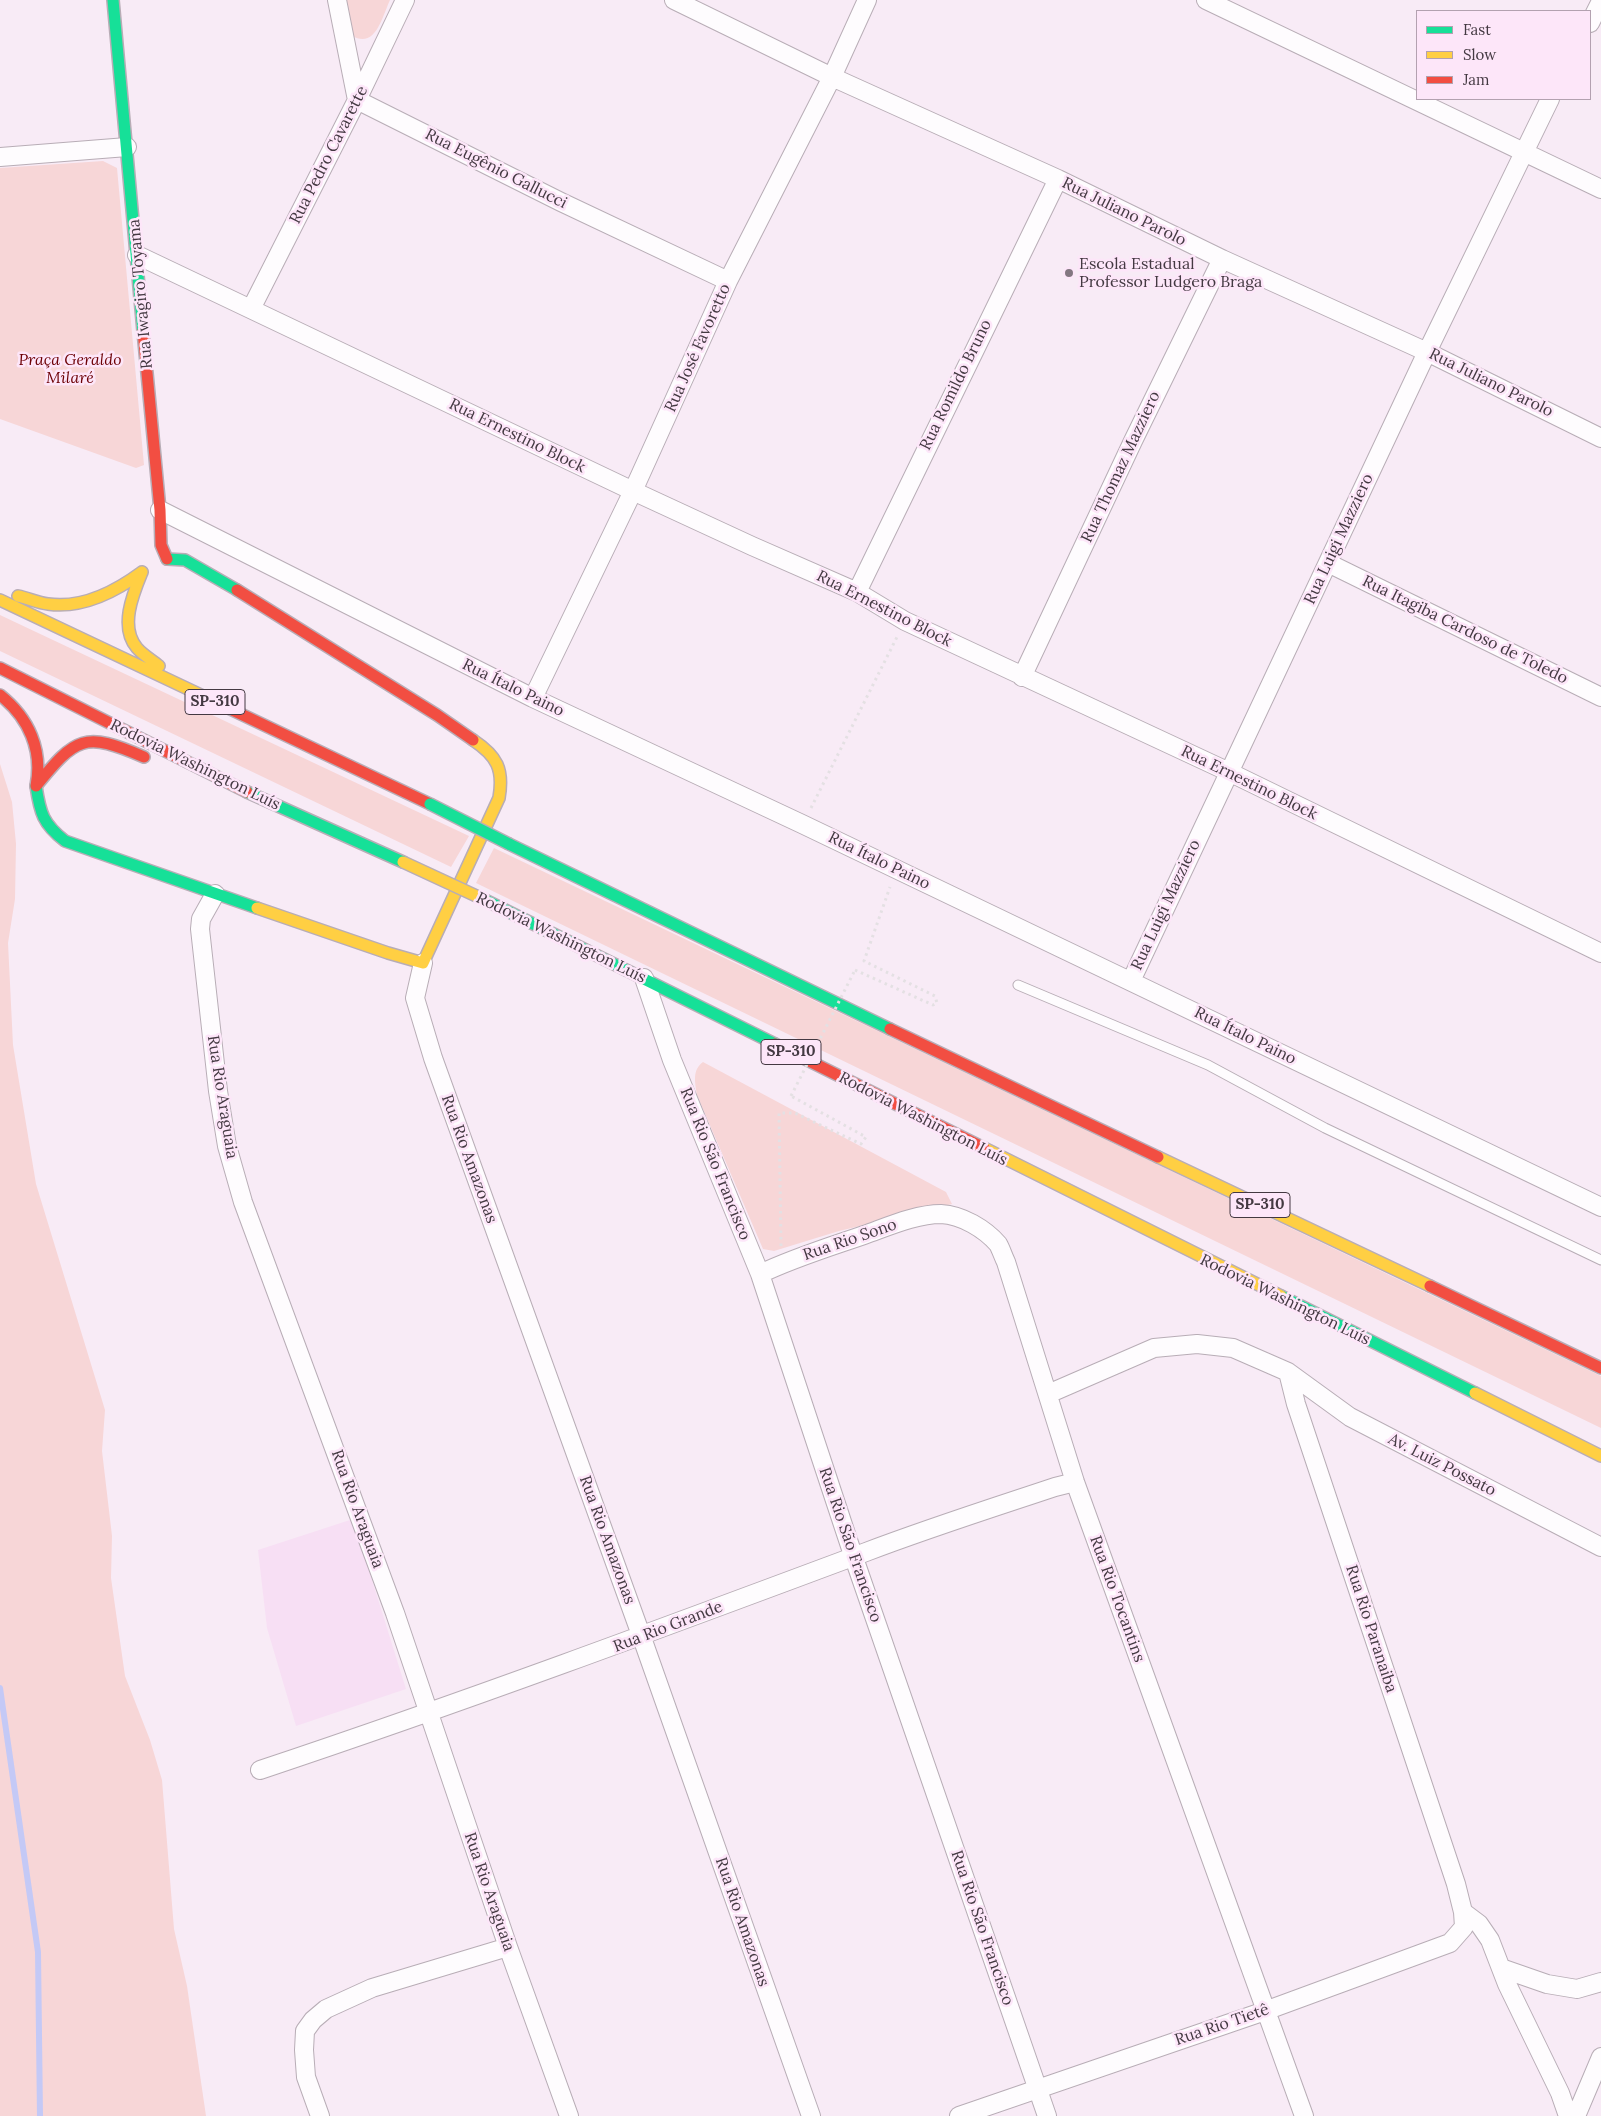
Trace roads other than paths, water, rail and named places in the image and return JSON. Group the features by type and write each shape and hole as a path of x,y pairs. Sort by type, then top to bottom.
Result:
{"main road":[{"name":"Rua Iwagiro Toyama","path":"113,0 160,510 161,545 154,566"},
{"path":"0,591 48,604 82,603 104,598 154,566 185,560 211,574 436,715 491,753 500,768 502,782 499,798 423,963 388,953 65,841 52,832 40,816 36,786 39,765 35,745 20,714 9,700 0,695"},
{"path":"154,566 130,601 128,616 130,632 135,647 160,666 261,723"},
{"name":"SP-310","path":"0,600 430,804 909,1039 1601,1368"},
{"name":"Rodovia Washington Luís","path":"0,668 234,786 485,900 644,978 1096,1206 1601,1456"},
{"path":"36,786 76,744 96,741 105,743 156,763"},
{"path":"181,772 234,786"}],"street":[{"path":"337,0 357,100"},
{"name":"Rua Pedro Cavarette","path":"251,309 357,100 405,0"},
{"name":"Rua Juliano Parolo","path":"674,0 832,77 1058,179 1222,259 1427,352 1601,438"},
{"name":"Rua José Favoretto","path":"533,698 633,491 728,281 832,77 867,0"},
{"path":"1206,0 1601,189"},
{"path":"1591,21 1601,1"},
{"name":"Rua Eugênio Gallucci","path":"357,100 562,202 728,281"},
{"name":"Rua Luigi Mazziero","path":"1131,981 1427,352 1523,151 1549,100"},
{"path":"0,157 127,146"},
{"name":"Rua Romildo Bruno","path":"857,592 1058,179"},
{"name":"Rua Ernestino Block","path":"137,255 633,491 857,592 905,621 1229,772 1601,953"},
{"name":"Rua Thomaz Mazziero","path":"1022,677 1133,440 1222,259"},
{"name":"Rua Ítalo Paino","path":"160,510 533,698 802,824 1601,1207"},
{"name":"Rua Itagiba Cardoso de Toledo","path":"1328,563 1601,697"},
{"name":"Rua Rio Araguaia","path":"215,894 200,919 200,929 218,1091 227,1146 243,1202 395,1613 508,1947 568,2116"},
{"name":"Rua Rio Amazonas","path":"423,963 415,998 433,1058 641,1635 811,2116"},
{"name":"Rua Rio São Francisco","path":"644,978 672,1060 760,1274 854,1558 1047,2116"},
{"name":"Rua Rio Sono","path":"760,1274 781,1263 889,1226 929,1215 943,1214"},
{"name":"Rua Rio Tocantins","path":"943,1214 974,1224 986,1233 999,1246 1006,1262 1075,1482 1304,2116"},
{"path":"1048,1394 1154,1348 1197,1344 1233,1348 1288,1372"},
{"name":"Av. Luiz Possato","path":"1288,1372 1350,1416 1601,1547"},
{"name":"Rua Rio Paranaiba","path":"1288,1372 1296,1404 1464,1912"},
{"name":"Rua Rio Grande","path":"260,1770 429,1713 620,1645 641,1635 982,1512 1075,1482"},
{"path":"1464,1912 1478,1924 1490,1940 1501,1968 1560,2092 1568,2116"},
{"name":"Rua Rio Tietê","path":"959,2116 1265,2011 1450,1942 1464,1927 1464,1912"},
{"path":"320,2116 306,2078 305,2031 313,2020 326,2009 372,1988 508,1947"},
{"path":"1501,1968 1547,1984 1570,1988 1578,1989 1601,1982"},
{"path":"1576,2116 1601,2057"}],"lane":[{"path":"1018,985 1208,1065 1325,1128 1601,1260"}],"waterway":[{"path":"0,1688 38,1952 40,2116"}],"place":[{"name":"Escola Estadual Professor Ludgero Braga","path":"1069,273"}],"park label":[{"name":"Praça Geraldo Milaré","path":"70,369"}]}
